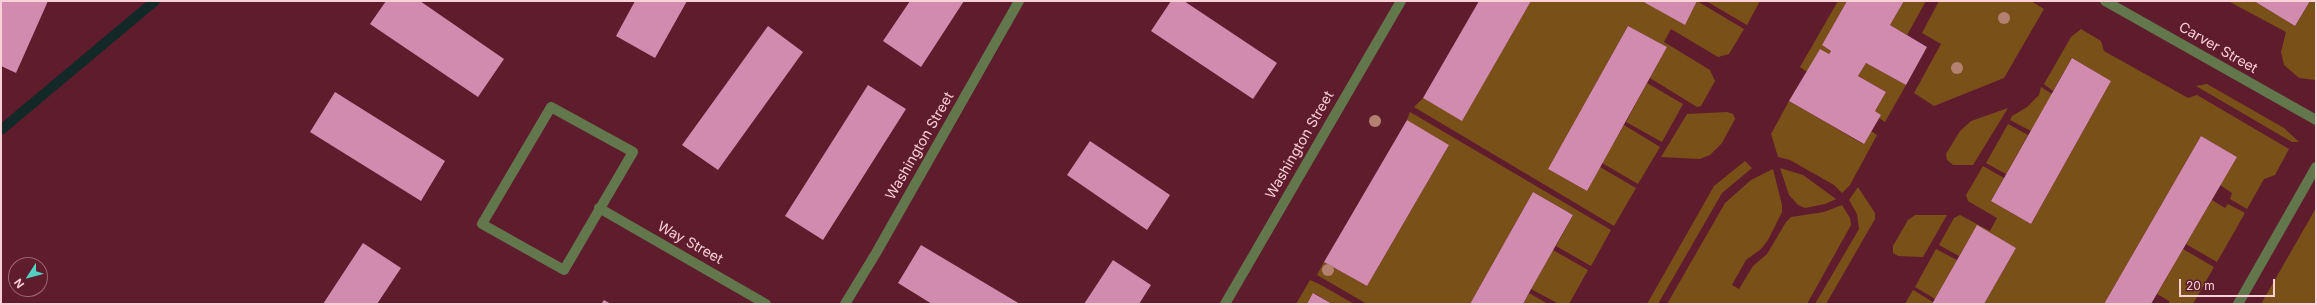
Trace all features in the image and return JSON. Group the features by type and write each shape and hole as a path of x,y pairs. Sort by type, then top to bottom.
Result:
{"street":[{"name":"Washington Street","path":"845,304 876,253 1019,1"},
{"name":"Washington Street","path":"1225,304 1401,1"},
{"name":"Carver Street","path":"2106,1 2316,120"},
{"path":"551,107 633,152 599,208 564,270 482,224 551,107"},
{"path":"2238,304 2316,167"},
{"name":"Way Street","path":"599,208 766,304"}],"shaded area":[{"path":"1531,1 1644,1 1685,25 1697,1 1744,29 1729,54 1718,57 1671,29 1664,42 1710,70 1715,81 1701,106 1697,107 1650,78 1667,47 1628,26 1548,169 1587,191 1600,167 1636,188 1614,226 1414,107 1423,98 1462,120"},
{"path":"1706,1 1760,1 1747,25"},
{"path":"1838,1 1847,1 1822,45 1831,51 1829,54 1820,49 1807,72 1800,67"},
{"path":"1904,1 1926,1 1907,35 1890,25"},
{"path":"1939,1 2031,1 2044,9 2004,78 1934,106 1914,93 1941,44 1922,33"},
{"path":"2228,1 2254,1 2295,26 2310,1 2316,1 2316,80 2299,78 2284,65 2281,52 2286,32"},
{"path":"2081,29 2101,41 2104,51 2188,98 2197,95 2289,149 2275,175 2264,179 2247,209 2230,199 2232,193 2220,185 2237,157 2201,136 2104,304 1984,304 2016,248 1977,226 1959,256 1939,245 1954,218 1960,215 1990,231 1997,218 1968,201 1966,195 1983,166 2004,178 1991,201 2031,224 2111,81 2072,58 2053,91 2044,84 2071,37"},
{"path":"1866,63 1906,85 1885,122 1879,118 1881,115 1875,111 1886,92 1858,76"},
{"path":"1647,83 1683,104 1662,142 1626,122"},
{"path":"2207,84 2284,128 2299,142 2292,142 2196,86"},
{"path":"2041,87 2052,94 2031,131 2010,120 2012,116 2027,107 2039,95"},
{"path":"1789,101 1863,144 1871,131 1877,135 1850,185 1842,193 1834,185 1790,160 1778,157 1771,134"},
{"path":"2008,108 1973,165 1953,165 1947,160 1946,154 1960,131 1971,121"},
{"path":"1410,112 1611,230 1591,266 1556,246 1573,215 1533,192 1470,304 1367,304 1317,275 1324,262 1367,286 1449,145 1407,120"},
{"path":"1727,112 1733,114 1735,119 1722,143 1710,155 1700,159 1661,157 1687,114"},
{"path":"2008,124 2028,135 2006,174 1986,163"},
{"path":"1624,125 1660,147 1638,184 1602,163"},
{"path":"1745,161 1752,168 1722,193 1658,304 1647,304 1714,186"},
{"path":"1780,168 1803,175 1836,199 1825,204 1805,208 1798,205 1789,195"},
{"path":"1773,169 1782,205 1782,212 1768,240 1761,249 1746,260 1732,285 1739,289 1753,266 1767,254 1786,222 1791,217 1824,212 1842,205 1850,218 1851,225 1807,304 1667,304 1725,203 1751,180"},
{"path":"1858,187 1875,213 1875,219 1826,304 1815,304 1859,229 1857,214 1849,200"},
{"path":"2212,200 2225,208 2228,204 2245,213 2217,262 2186,244"},
{"path":"2316,208 2316,304 2261,304"},
{"path":"1915,215 1947,215 1923,257 1898,256 1893,253 1893,246 1908,220"},
{"path":"1936,249 1957,260 1935,299 1915,287"},
{"path":"2183,249 2214,267 2193,304 2169,304 2169,301 2157,294"},
{"path":"1553,250 1588,270 1569,304 1559,304 1531,289"},
{"path":"1310,280 1354,304 1332,304 1314,293 1307,304 1296,304"},
{"path":"1913,290 1933,302 1932,304 1905,304"},
{"path":"1529,293 1548,304 1523,304"}],"building":[{"path":"1,1 48,1 16,73 1,66"},
{"path":"386,1 420,1 504,59 478,97 370,24"},
{"path":"635,1 687,1 655,58 616,36"},
{"path":"910,1 964,1 921,67 883,41"},
{"path":"1171,1 1184,1 1277,63 1253,99 1151,31"},
{"path":"1479,1 1531,1 1462,121 1423,98"},
{"path":"1642,1 1697,1 1685,25"},
{"path":"1847,1 1904,1 1890,25 1927,47 1906,85 1866,63 1858,76 1886,92 1875,111 1881,115 1864,144 1789,101 1820,49 1829,54 1831,51 1822,45"},
{"path":"2254,1 2310,1 2295,26"},
{"path":"768,26 803,52 718,170 682,145"},
{"path":"1628,26 1667,47 1587,191 1548,169"},
{"path":"2072,58 2111,81 2031,224 1991,201"},
{"path":"868,85 906,109 823,240 785,216"},
{"path":"335,92 445,161 421,201 310,132"},
{"path":"1407,120 1449,145 1367,286 1324,262"},
{"path":"2201,136 2237,157 2151,304 2104,304"},
{"path":"1090,141 1170,195 1147,230 1067,175"},
{"path":"1533,192 1573,215 1523,304 1470,304"},
{"path":"1977,225 2016,248 1984,304 1932,304"},
{"path":"363,243 401,268 377,304 323,304"},
{"path":"921,245 1020,304 932,304 898,283"},
{"path":"1113,260 1151,285 1139,304 1084,304"},
{"path":"1313,293 1332,304 1307,304"},
{"path":"604,300 611,304 601,304"}],"waterway":[{"path":"1,130 155,1"}]}
